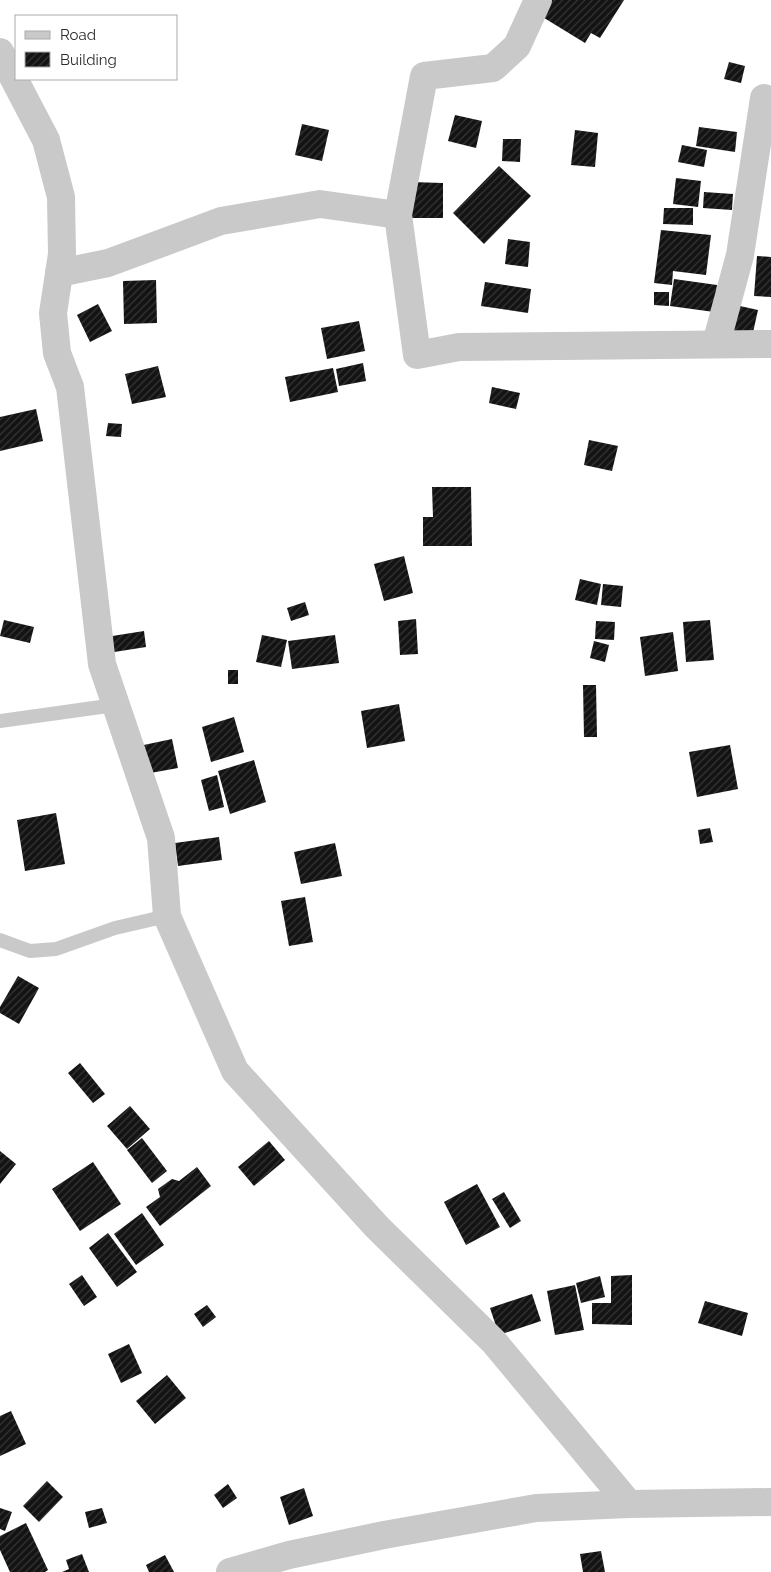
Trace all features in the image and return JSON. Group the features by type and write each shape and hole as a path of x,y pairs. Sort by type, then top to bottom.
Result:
{"street":[{"path":"538,0 517,46 493,68 424,76 398,215 417,355 459,347 771,344"},
{"path":"0,52 46,140 61,197 62,254 53,313 57,353 70,387 102,664 161,838 167,916 235,1071 376,1227 494,1342 629,1504"},
{"path":"716,344 740,255 764,98"},
{"path":"60,273 108,263 221,221 320,204 398,215"},
{"path":"230,1572 289,1555 384,1535 536,1508 629,1504 771,1502"}],"lane":[{"path":"0,721 116,705"},
{"path":"0,940 30,951 56,949 115,928 167,916"}],"building":[{"path":"544,0 624,0 600,38 591,33 585,43 536,13"},
{"path":"729,62 745,66 741,83 724,79"},
{"path":"455,115 482,121 476,148 448,141"},
{"path":"302,124 329,130 322,161 295,155"},
{"path":"699,127 737,132 735,152 696,146"},
{"path":"575,130 598,133 595,167 571,165"},
{"path":"503,139 521,139 520,162 502,161"},
{"path":"682,145 707,150 704,167 678,162"},
{"path":"499,166 531,196 484,244 453,213"},
{"path":"676,178 701,181 698,207 673,204"},
{"path":"411,182 443,183 443,218 411,218"},
{"path":"704,192 733,194 732,210 703,208"},
{"path":"664,208 693,208 693,225 663,224"},
{"path":"661,230 711,235 706,275 673,271 672,285 654,283"},
{"path":"508,239 530,242 528,267 505,264"},
{"path":"757,256 771,257 771,297 754,296"},
{"path":"674,279 717,285 714,312 670,306"},
{"path":"156,280 157,323 124,324 123,281"},
{"path":"485,282 531,289 528,313 481,306"},
{"path":"654,292 669,292 669,306 654,305"},
{"path":"98,304 112,331 90,342 77,315"},
{"path":"731,304 758,310 752,337 725,331"},
{"path":"359,321 365,351 327,359 321,328"},
{"path":"363,363 366,381 339,386 336,369"},
{"path":"158,366 166,397 132,404 125,374"},
{"path":"333,368 338,392 290,402 285,377"},
{"path":"492,387 520,393 516,409 489,403"},
{"path":"36,409 43,441 0,451 0,417"},
{"path":"108,423 122,424 121,437 106,436"},
{"path":"589,440 618,446 612,471 584,465"},
{"path":"432,487 471,487 472,546 423,546 423,517 433,517"},
{"path":"404,556 413,593 384,601 374,564"},
{"path":"580,579 601,584 597,605 575,600"},
{"path":"603,584 623,586 621,607 601,605"},
{"path":"305,602 309,615 291,621 287,608"},
{"path":"416,619 418,654 400,655 398,621"},
{"path":"4,620 34,627 30,643 0,636"},
{"path":"710,620 714,660 686,662 683,622"},
{"path":"596,621 615,622 614,640 595,639"},
{"path":"144,631 146,647 108,653 106,637"},
{"path":"673,632 678,671 645,676 640,637"},
{"path":"262,635 287,640 281,667 256,662"},
{"path":"335,635 339,663 292,669 288,641"},
{"path":"594,641 609,645 605,662 590,658"},
{"path":"228,670 238,670 238,684 228,684"},
{"path":"583,685 596,685 597,737 584,737"},
{"path":"399,704 405,741 367,748 361,711"},
{"path":"234,717 244,752 211,762 202,727"},
{"path":"172,739 178,768 145,774 139,746"},
{"path":"730,745 738,789 697,797 689,752"},
{"path":"254,760 266,802 230,814 218,771"},
{"path":"217,775 224,807 209,811 201,780"},
{"path":"56,813 65,864 25,871 17,820"},
{"path":"710,828 713,842 700,844 698,830"},
{"path":"219,837 222,860 178,866 175,843"},
{"path":"335,843 342,876 301,884 294,852"},
{"path":"305,897 313,942 289,946 281,901"},
{"path":"18,976 39,988 19,1024 0,1013 0,1007"},
{"path":"80,1063 105,1094 93,1103 68,1073"},
{"path":"130,1106 150,1129 127,1149 107,1126"},
{"path":"142,1138 167,1171 152,1183 127,1150"},
{"path":"269,1141 285,1160 254,1186 238,1167"},
{"path":"0,1151 16,1164 0,1184"},
{"path":"93,1162 121,1204 80,1231 52,1189"},
{"path":"197,1167 211,1186 160,1226 146,1207 160,1197 158,1189 172,1179 179,1181"},
{"path":"477,1184 500,1227 466,1245 444,1202"},
{"path":"504,1192 521,1221 510,1228 492,1199"},
{"path":"142,1213 164,1245 136,1265 114,1234"},
{"path":"108,1233 137,1272 117,1287 89,1248"},
{"path":"82,1275 97,1297 84,1306 69,1284"},
{"path":"632,1275 632,1325 592,1324 592,1303 611,1303 611,1276"},
{"path":"600,1276 605,1297 581,1303 576,1283"},
{"path":"575,1285 584,1330 555,1335 547,1291"},
{"path":"532,1294 541,1321 499,1335 490,1308"},
{"path":"705,1301 748,1313 742,1336 698,1323"},
{"path":"207,1305 216,1317 203,1327 194,1314"},
{"path":"129,1344 142,1373 121,1383 108,1354"},
{"path":"167,1375 186,1398 155,1424 136,1401"},
{"path":"11,1411 26,1444 0,1456 0,1416"},
{"path":"47,1481 63,1497 39,1522 23,1506"},
{"path":"228,1484 237,1498 223,1508 214,1495"},
{"path":"304,1488 313,1516 289,1525 280,1497"},
{"path":"0,1508 12,1512 5,1531 0,1529"},
{"path":"102,1508 107,1523 89,1528 85,1512"},
{"path":"26,1523 48,1570 45,1572 10,1572 0,1550 0,1536"},
{"path":"601,1551 605,1572 583,1572 580,1554"},
{"path":"82,1554 89,1572 62,1572 69,1569 66,1560"},
{"path":"165,1555 174,1572 149,1572 146,1565"}]}
